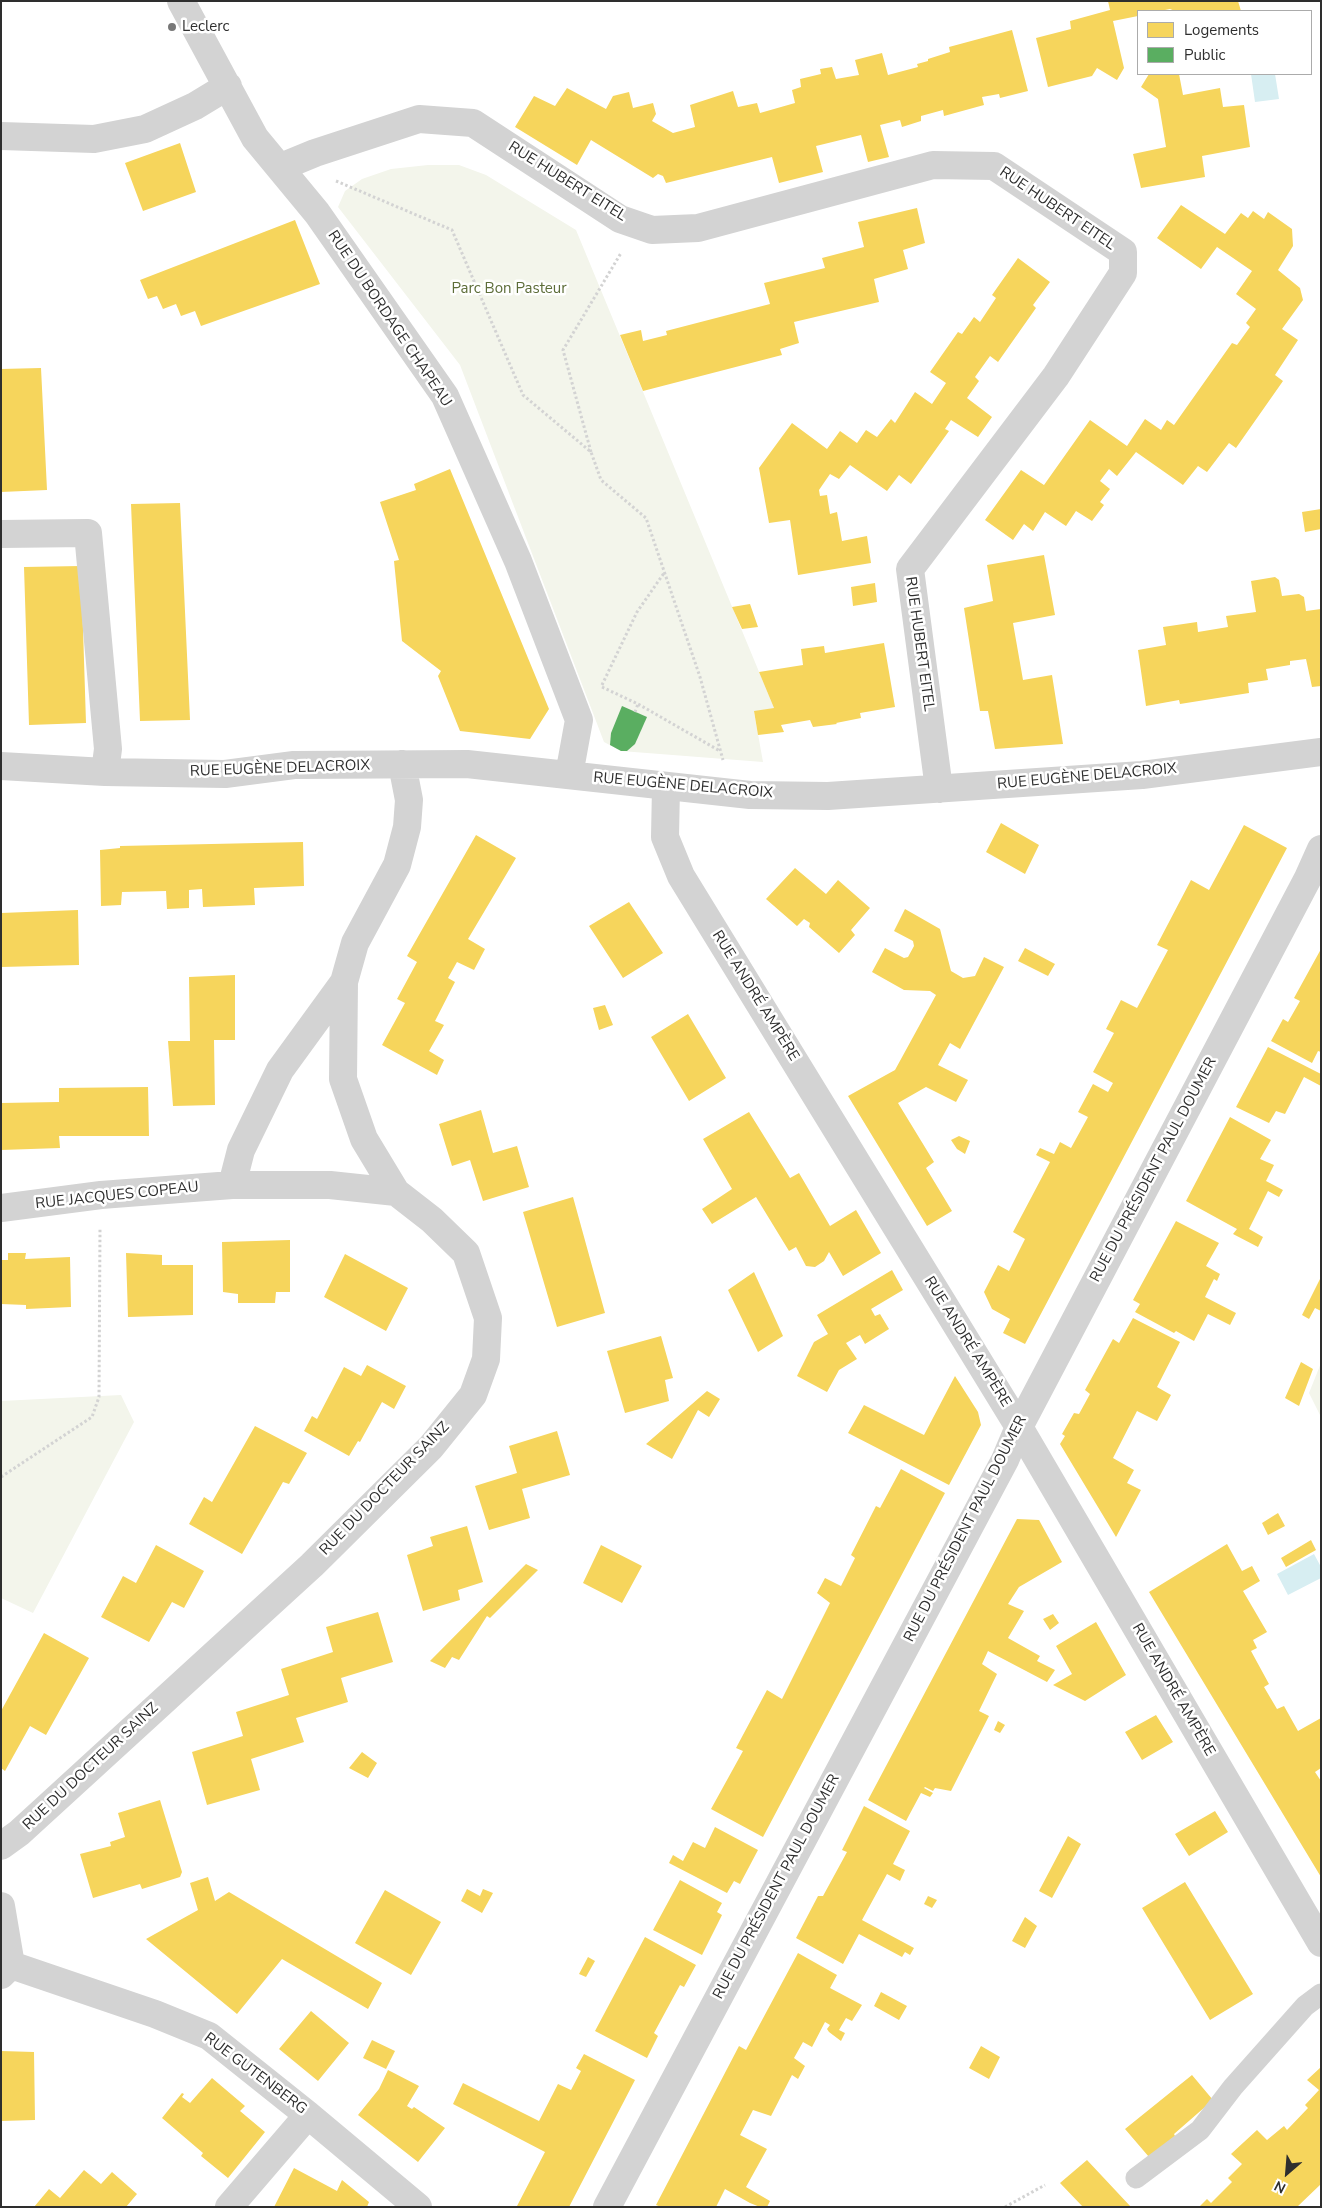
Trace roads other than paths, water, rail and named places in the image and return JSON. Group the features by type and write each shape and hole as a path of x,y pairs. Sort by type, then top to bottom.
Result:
{"street":[{"name":"RUE DU BORDAGE CHAPEAU","path":"181,1 255,138 286,164 317,213 445,396 518,561 579,720 569,775"},
{"path":"1,136 94,138 145,129 195,106 228,86"},
{"name":"RUE HUBERT EITEL","path":"286,164 419,119 473,123 620,218 652,230 698,228 933,164 994,166 1123,252 1123,273 1056,376 910,569 939,789"},
{"path":"1,534 88,533 108,750 105,772"},
{"name":"RUE EUGÈNE DELACROIX","path":"1,766 105,772 225,774 294,766 466,764 750,796 828,796 1142,774 1321,752"},
{"name":"RUE DU DOCTEUR SAINZ","path":"1,1846 19,1833 312,1565 431,1447 473,1395 486,1359 488,1318 466,1253 432,1220 396,1192 364,1139 343,1079 344,982 355,943 397,865 407,827 409,800 402,764"},
{"name":"RUE ANDRÉ AMPÈRE","path":"666,787 665,837 681,876 1019,1427 1321,1943"},
{"name":"RUE DU PRÉSIDENT PAUL DOUMER","path":"607,2207 1000,1469 1019,1427 1308,878 1321,849"},
{"path":"232,1185 241,1150 280,1070 344,982"},
{"name":"RUE JACQUES COPEAU","path":"1,1208 101,1195 232,1185 330,1186 396,1192"},
{"path":"1,1906 6,1970"},
{"name":"RUE GUTENBERG","path":"6,1970 155,2014 209,2036 308,2115 418,2207"},
{"path":"229,2207 308,2115"}],"lane":[{"path":"1136,2178 1200,2130 1233,2087 1285,2028 1305,2006 1321,1994"}],"water":[{"path":"1251,75 1275,75 1279,99 1255,102"},
{"path":"1314,1554 1321,1567 1321,1578 1288,1595 1277,1574"}],"place":[{"name":"Leclerc","path":"172,27"}],"park label":[{"name":"Parc Bon Pasteur","path":"509,289"}]}
